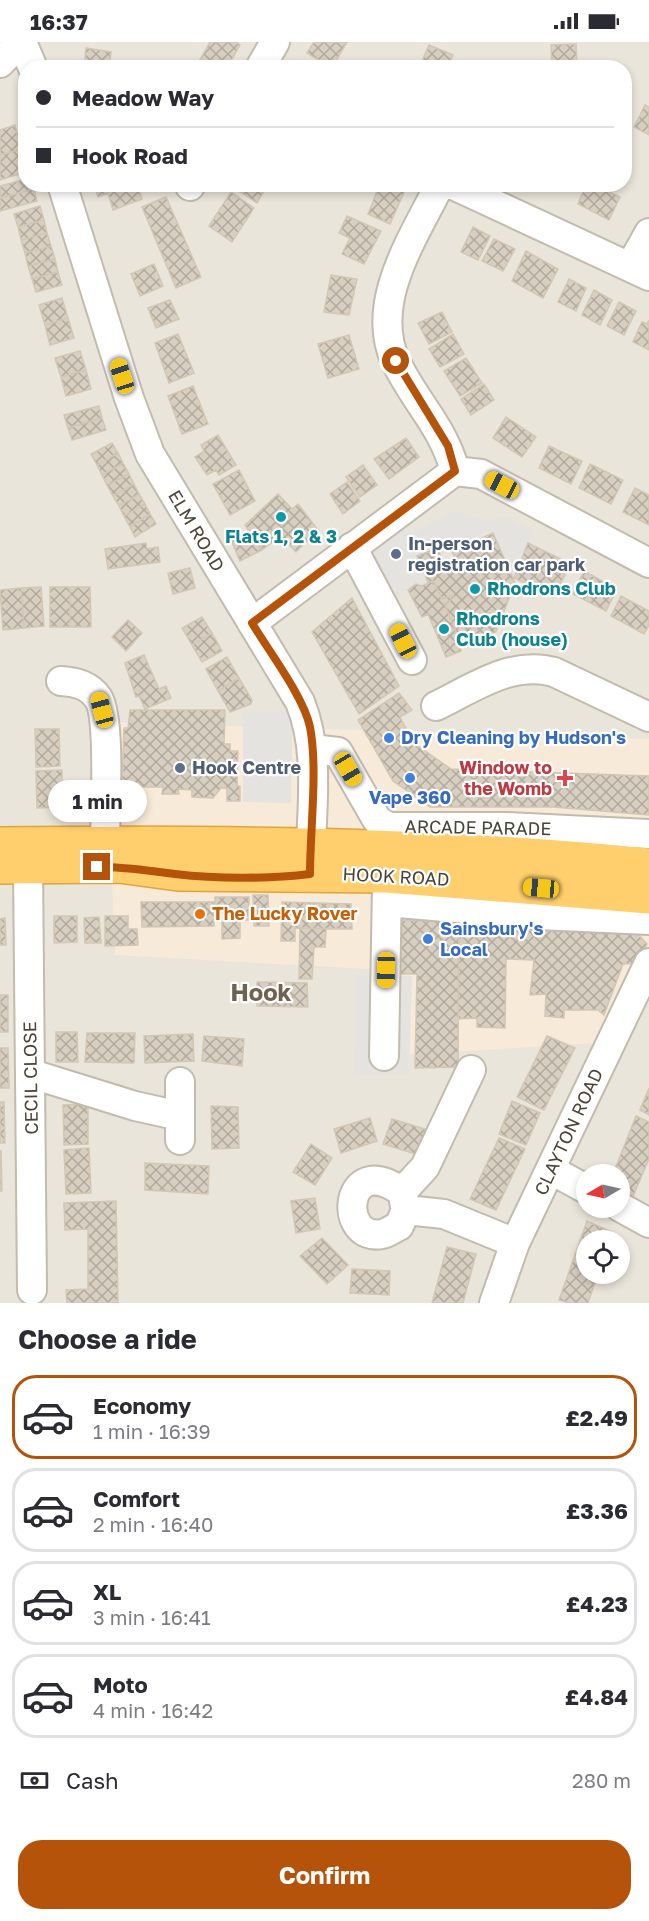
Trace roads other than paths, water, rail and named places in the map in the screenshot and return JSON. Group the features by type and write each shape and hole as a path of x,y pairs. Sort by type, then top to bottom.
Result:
{"highway":[{"name":"HOOK ROAD","path":"0,844 105,843 311,859 529,856 649,866"},
{"name":"HOOK ROAD","path":"14,867 119,866 189,875 288,877 311,859"},
{"name":"HOOK ROAD","path":"311,859 387,889 649,897"}],"street":[{"path":"0,63 21,42 29,60"},
{"path":"265,60 275,42"},
{"name":"ELM ROAD","path":"65,192 129,398 150,454 300,702 310,725 312,749 311,859"},
{"path":"436,192 391,287 388,327 396,361 448,446 455,471"},
{"path":"468,192 640,272 649,233"},
{"path":"252,623 455,471 481,474 649,563"},
{"path":"352,547 412,660"},
{"path":"436,706 499,675 534,668 554,672 649,717"},
{"path":"62,681 81,683 99,699 103,714 105,843"},
{"name":"ARCADE PARADE","path":"312,749 338,752 377,820 389,827 506,827 649,834"},
{"name":"CECIL CLOSE","path":"14,867 32,1074 32,1290"},
{"path":"384,1056 387,889 538,915 649,920"},
{"name":"CLAYTON ROAD","path":"494,1303 515,1243 649,963"},
{"path":"471,1070 424,1167 404,1201 444,1214 515,1243"},
{"path":"32,1074 135,1106 180,1128 180,1082"},
{"path":"551,1170 576,1184"},
{"path":"630,1213 649,1223"}],"place":[{"name":"Flats 1, 2 & 3","path":"281,517"},
{"name":"In-person registration car park","path":"396,554"},
{"name":"Rhodrons Club","path":"475,589"},
{"name":"Rhodrons Club (house)","path":"444,629"},
{"name":"Dry Cleaning by Hudson's","path":"389,738"},
{"name":"Hook Centre","path":"180,768"},
{"name":"Vape 360","path":"410,778"},
{"name":"Window to the Womb","path":"565,778"},
{"name":"The Lucky Rover","path":"200,914"},
{"name":"Sainsbury's Local","path":"428,939"}],"district":[{"name":"Hook","path":"261,993"}]}
